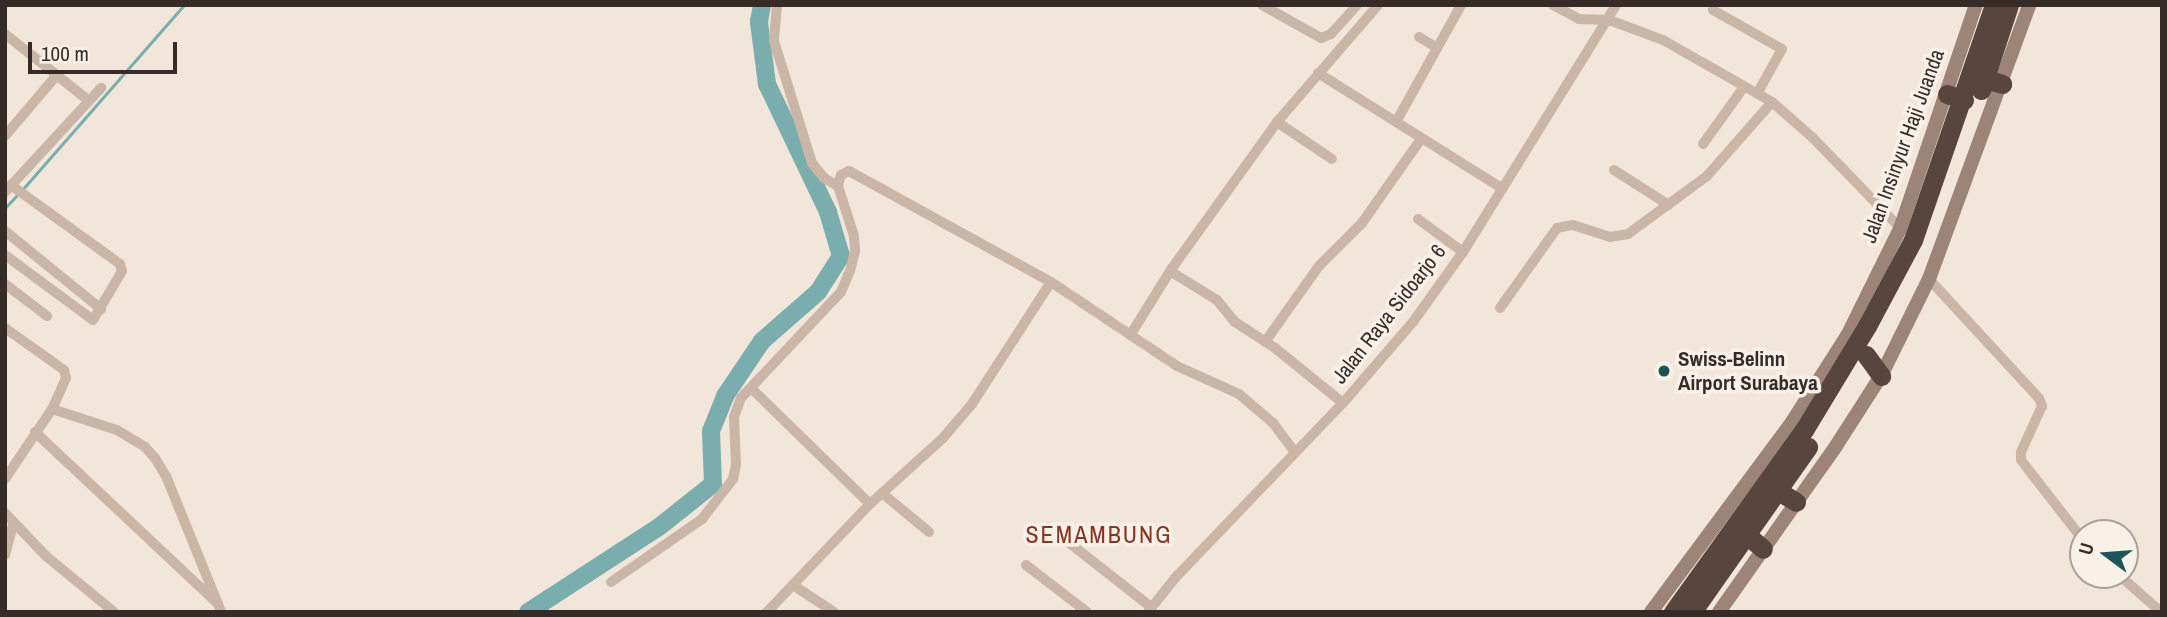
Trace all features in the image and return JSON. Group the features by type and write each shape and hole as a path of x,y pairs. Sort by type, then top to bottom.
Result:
{"highway":[{"name":"Jalan Insinyur Haji Juanda","path":"1692,612 1778,491 1866,355 1914,264 1936,196 1955,97 1994,5"},
{"name":"Jalan Insinyur Haji Juanda","path":"1673,612 1867,326 1907,234 1936,196 1993,82 2009,5"},
{"path":"1866,355 1881,376"},
{"path":"1778,491 1796,502"},
{"path":"1747,535 1763,549"}],"street":[{"path":"778,5 774,41 812,163 824,178 841,178 854,172 1131,334 1177,366 1239,394 1273,423 1294,451"},
{"path":"1262,5 1321,38 1331,34 1357,5"},
{"path":"1131,334 1170,271 1277,122 1378,5"},
{"path":"1396,122 1461,5"},
{"path":"1553,5 1579,19 1609,20 1685,51 1772,102 1813,138 1907,234"},
{"name":"Jalan Raya Sidoarjo 6","path":"1150,610 1175,578 1294,451 1343,403 1413,322 1463,252 1616,5"},
{"name":"Jalan Insinyur Haji Juanda","path":"1907,234 1955,97 1976,5"},
{"name":"Jalan Insinyur Haji Juanda","path":"1719,612 1881,376 1929,279 1993,82 2029,5"},
{"path":"1713,10 1782,49 1757,94"},
{"path":"5,51 9,37 88,100"},
{"path":"1419,37 1437,48"},
{"path":"1318,73 1503,189"},
{"path":"5,136 56,76"},
{"path":"1703,145 1744,87"},
{"path":"5,256 90,319 96,318 122,267 26,195 11,188 101,88"},
{"path":"1500,308 1560,226 1573,225 1620,237 1707,176 1772,102"},
{"path":"1277,122 1332,159"},
{"path":"1265,342 1319,266 1362,223 1421,139"},
{"path":"1614,170 1669,205"},
{"path":"611,582 702,519 726,490 736,465 734,418 741,398 841,292 855,251 841,178"},
{"path":"1418,219 1463,252"},
{"path":"5,231 101,309"},
{"path":"1170,271 1217,300 1235,322 1343,403"},
{"path":"1929,279 2025,380 2041,401 2024,464 2069,522"},
{"path":"5,284 47,316"},
{"path":"767,612 870,504 943,438 972,404 1048,287"},
{"path":"5,328 66,374 52,409 5,479"},
{"path":"751,388 870,504"},
{"path":"52,409 117,430 145,447 155,458 186,523 219,608"},
{"name":"Jalan Insinyur Haji Juanda","path":"1651,612 1798,426"},
{"path":"35,432 219,608"},
{"path":"882,493 929,532"},
{"path":"5,513 46,556 114,612"},
{"path":"5,555 14,523"},
{"path":"1049,527 1150,610"},
{"path":"1026,565 1087,612"},
{"path":"793,585 834,612"},
{"path":"2135,589 2161,612"}],"waterway":[{"path":"22,190 184,5"},
{"path":"528,612 659,527 713,484 711,431 725,396 762,341 818,292 841,256 828,212 767,84 759,22 762,5"},
{"path":"5,208 17,195"}],"place":[{"name":"Swiss-Belinn Airport Surabaya","path":"1664,371"}],"district":[{"name":"SEMAMBUNG","path":"1099,535"}]}
